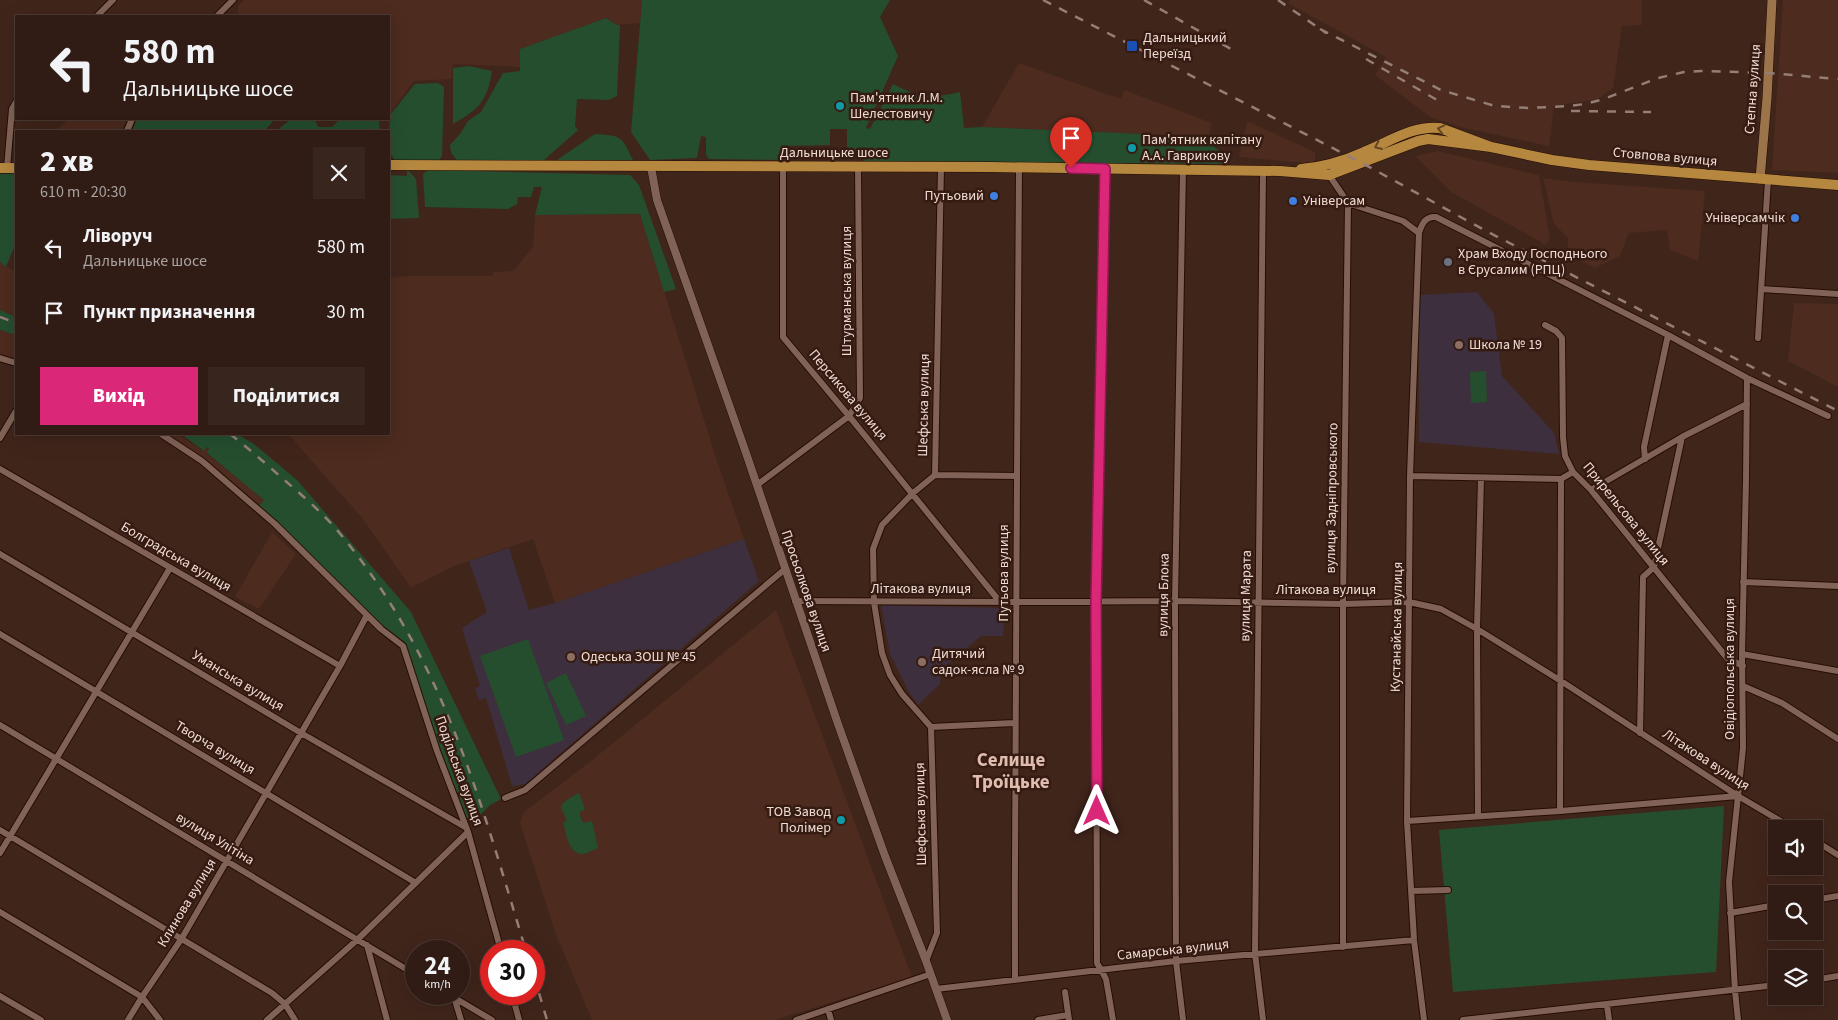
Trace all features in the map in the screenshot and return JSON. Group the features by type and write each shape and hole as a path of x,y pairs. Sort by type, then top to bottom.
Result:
{"main road":[{"name":"Степна вулиця","path":"1764,180 1772,0"},
{"name":"Стовпова вулиця","path":"1280,171 1319,167 1364,153 1404,134 1423,128 1440,128 1491,147 1527,156 1589,165 1838,185"},
{"name":"Стовпова вулиця","path":"1329,175 1408,144 1428,139 1491,147"},
{"name":"Дальницьке шосе","path":"390,165 1019,167 1280,171"},
{"path":"1280,171 1329,175"}],"street":[{"path":"101,15 113,0"},
{"path":"218,15 233,0"},
{"path":"8,168 12,109 15,104"},
{"name":"Просьолкова вулиця","path":"651,167 657,200 757,485 795,600 885,856 947,1020"},
{"name":"Персикова вулиця","path":"783,167 783,337 850,416 1000,602"},
{"name":"Штурманська вулиця","path":"757,485 850,416 860,398 858,167"},
{"name":"Шефська вулиця","path":"926,961 936,932 931,727 902,694 890,675 882,653 874,602 873,550 882,525 913,493 935,475 941,167"},
{"name":"Путьова вулиця","path":"1015,980 1014,723 1017,602 1019,167"},
{"path":"1105,169 1096,602 1097,963 1106,979 1113,1020"},
{"name":"вулиця Блока","path":"1183,170 1176,601 1176,962 1183,1020"},
{"name":"вулиця Марата","path":"1263,171 1255,954 1264,1020"},
{"path":"1329,175 1348,203 1403,221 1419,233 1423,222 1428,218 1436,217 1668,335 1747,378 1828,416"},
{"name":"Степна вулиця","path":"1758,338 1762,289 1764,180"},
{"name":"вулиця Задніпровського","path":"1343,947 1343,604 1348,203"},
{"name":"Кустанайська вулиця","path":"1419,233 1410,476 1407,821 1414,940 1424,1020"},
{"path":"1762,289 1838,294"},
{"name":"Прирельсова вулиця","path":"1545,325 1556,331 1562,338 1563,437 1565,456 1574,472 1591,490 1727,658 1742,666"},
{"path":"1645,459 1644,446 1668,335"},
{"path":"0,358 15,363"},
{"name":"Овідіопольська вулиця","path":"1738,1020 1729,882 1743,748 1742,654 1747,378"},
{"path":"1591,490 1682,437 1747,404"},
{"path":"0,438 15,413"},
{"name":"Подільська вулиця","path":"163,435 202,461 275,524 381,629 404,646 437,751 467,830 498,940"},
{"path":"1640,732 1643,578 1654,567 1682,437"},
{"name":"Болградська вулиця","path":"0,470 340,666"},
{"path":"1410,476 1481,479 1561,479 1574,472"},
{"path":"935,475 1017,476"},
{"path":"1478,816 1477,629 1481,479"},
{"path":"1560,811 1561,479"},
{"name":"Уманська вулиця","path":"0,554 467,830"},
{"path":"0,854 170,568"},
{"path":"505,798 526,790 785,569"},
{"path":"1743,582 1838,586"},
{"name":"Літакова вулиця","path":"795,600 874,602 1176,601 1343,604 1409,602 1441,609 1561,680 1738,796 1779,820"},
{"name":"Клинова вулиця","path":"128,1020 182,938 340,666 367,615"},
{"name":"Творча вулиця","path":"0,634 416,883"},
{"path":"1742,654 1838,671"},
{"path":"1743,686 1782,703 1838,739"},
{"path":"931,727 1014,723"},
{"name":"вулиця Улітіна","path":"0,725 405,968"},
{"path":"1407,821 1560,811 1738,796"},
{"path":"0,830 272,993 285,1004 296,1020"},
{"path":"267,1020 358,940 467,830"},
{"path":"1823,845 1838,854"},
{"path":"1411,892 1448,890"},
{"path":"1823,898 1838,896"},
{"path":"1730,912 1768,906"},
{"path":"0,912 142,997 160,1020"},
{"name":"Самарська вулиця","path":"936,989 1176,962 1414,940"},
{"path":"367,945 387,1020"},
{"path":"796,1020 930,974"},
{"path":"1823,978 1838,976"},
{"path":"1463,1020 1768,986"},
{"path":"1038,1020 1068,1018 1065,992"},
{"path":"0,996 41,1020"},
{"path":"455,1005 461,1020"},
{"path":"466,1005 492,1020"},
{"path":"515,1005 519,1020"},
{"path":"1607,1005 1609,1020"},
{"path":"828,1009 831,1020"}],"shaded area":[{"path":"244,0 642,0 640,23 617,25 606,18 520,49 520,67 453,64 451,79 414,81 390,114 390,15 238,15 238,6"},
{"path":"1289,0 1642,0 1642,25 1622,26 1613,88 1598,99 1554,106 1549,146 1464,128 1430,117 1375,75 1386,57 1289,4"},
{"path":"1783,0 1838,0 1838,173 1772,170"},
{"path":"1019,63 1121,99 1124,90 1212,123 1207,142 1143,134 982,127"},
{"path":"67,120 126,120 122,130 57,130"},
{"path":"1247,121 1315,152 1315,164 1239,157"},
{"path":"1438,151 1539,175 1550,239 1546,245 1451,192 1415,156"},
{"path":"1543,178 1705,191 1698,261 1670,250 1667,230 1629,233 1620,256 1595,268 1573,258 1575,252 1568,247 1568,238 1554,224"},
{"path":"640,214 716,458 744,539 555,603 533,539 454,566 411,588 363,519 289,435 390,435 390,278 408,276 491,276 494,272 513,271 533,247 535,215"},
{"path":"0,262 15,271 15,317 0,310"},
{"name":"Школа № 19","path":"1477,292 1494,314 1502,376 1554,433 1559,454 1419,442 1419,295"},
{"path":"1794,303 1838,304 1838,387 1788,361"},
{"path":"0,330 15,335 15,360 0,355"},
{"path":"168,435 179,435 204,451 207,447 209,448 207,454 265,500 258,507 214,466"},
{"path":"272,532 296,554 259,609 235,597"},
{"name":"Одеська ЗОШ № 45","path":"744,539 759,581 525,784 512,786 486,698 479,700 475,688 480,686 462,628 487,612 469,561 509,548 529,610 555,603"},
{"name":"Дитячий садок-ясла № 9","path":"881,605 1005,608 1003,636 981,636 941,670 940,684 918,705 909,692 890,654"},
{"path":"776,610 912,977 775,1020 592,1020 556,935 520,823 524,812 591,761"}],"green space":[{"path":"642,0 890,0 880,17 898,56 866,128 870,129 893,84 912,93 926,96 940,96 960,92 964,128 982,127 1143,134 1207,142 1227,156 1228,164 865,161 847,150 847,129 830,129 830,145 785,146 785,160 709,159 706,155 706,137 701,136 697,158 650,160 631,132"},
{"path":"606,18 620,25 617,96 609,100 577,99 575,126 578,130 543,161 459,162 454,157 450,145 468,121 481,112 503,73 520,71 520,49"},
{"path":"469,66 492,71 490,82 480,104 453,124 453,68"},
{"path":"438,83 444,87 442,156 438,161 395,161 390,152 390,115 415,84"},
{"path":"137,120 274,120 265,130 132,130"},
{"path":"290,120 315,120 318,127 332,127 339,120 379,120 380,130 280,130"},
{"path":"595,134 620,139 633,160 557,160"},
{"path":"407,169 416,179 419,218 390,219 390,175 407,176"},
{"path":"428,170 630,175 639,185 676,289 664,292 640,214 535,215 542,187 534,187 531,197 518,197 517,204 508,209 425,207 423,174"},
{"path":"15,173 15,245 6,267 0,262 0,174"},
{"path":"0,310 15,317 15,335 0,330"},
{"path":"1486,371 1487,402 1471,403 1470,372"},
{"path":"182,435 239,435 254,444 297,480 411,612 501,799 490,805 473,822 466,821 447,773 404,644 388,635 258,507 264,500 207,453 209,448 207,447 204,451"},
{"path":"528,639 564,740 516,757 480,656"},
{"path":"566,673 586,716 566,725 546,683"},
{"path":"578,793 585,810 579,812 583,823 592,821 598,848 581,854 576,853 570,845 563,822 567,821 561,807 564,802"},
{"path":"1724,806 1716,972 1453,992 1439,830"}],"railway":[{"path":"1043,0 1362,163 1488,232 1838,411"},
{"path":"1144,0 1231,49"},
{"path":"1278,0 1326,33"},
{"path":"1320,29 1441,90 1495,106 1529,108 1585,104 1604,99 1658,78 1684,72 1768,73 1838,79"},
{"path":"1366,59 1444,104"},
{"path":"1571,111 1651,112"},
{"path":"0,317 15,323"},
{"path":"231,435 306,499 335,528 378,584 408,633 433,683 475,787 523,940"},
{"path":"543,1005 547,1020"}],"place":[{"name":"Дальницький Переїзд","path":"1132,46"},
{"name":"Пам'ятник Л.М. Шелестовичу","path":"840,106"},
{"name":"Пам'ятник капітану А.А. Гаврикову","path":"1132,148"},
{"name":"Путьовий","path":"994,196"},
{"name":"Універсам","path":"1293,201"},
{"name":"Універсамчік","path":"1795,218"},
{"name":"Храм Входу Господнього в Єрусалим (РПЦ)","path":"1448,262"},
{"name":"Школа № 19","path":"1459,345"},
{"name":"Одеська ЗОШ № 45","path":"571,657"},
{"name":"Дитячий садок-ясла № 9","path":"922,662"},
{"name":"ТОВ Завод Полімер","path":"841,820"}],"district":[{"name":"Селище Троїцьке","path":"1011,771"}],"route":[{"path":"1071,168 1105,169 1096,602 1097,811"}]}
